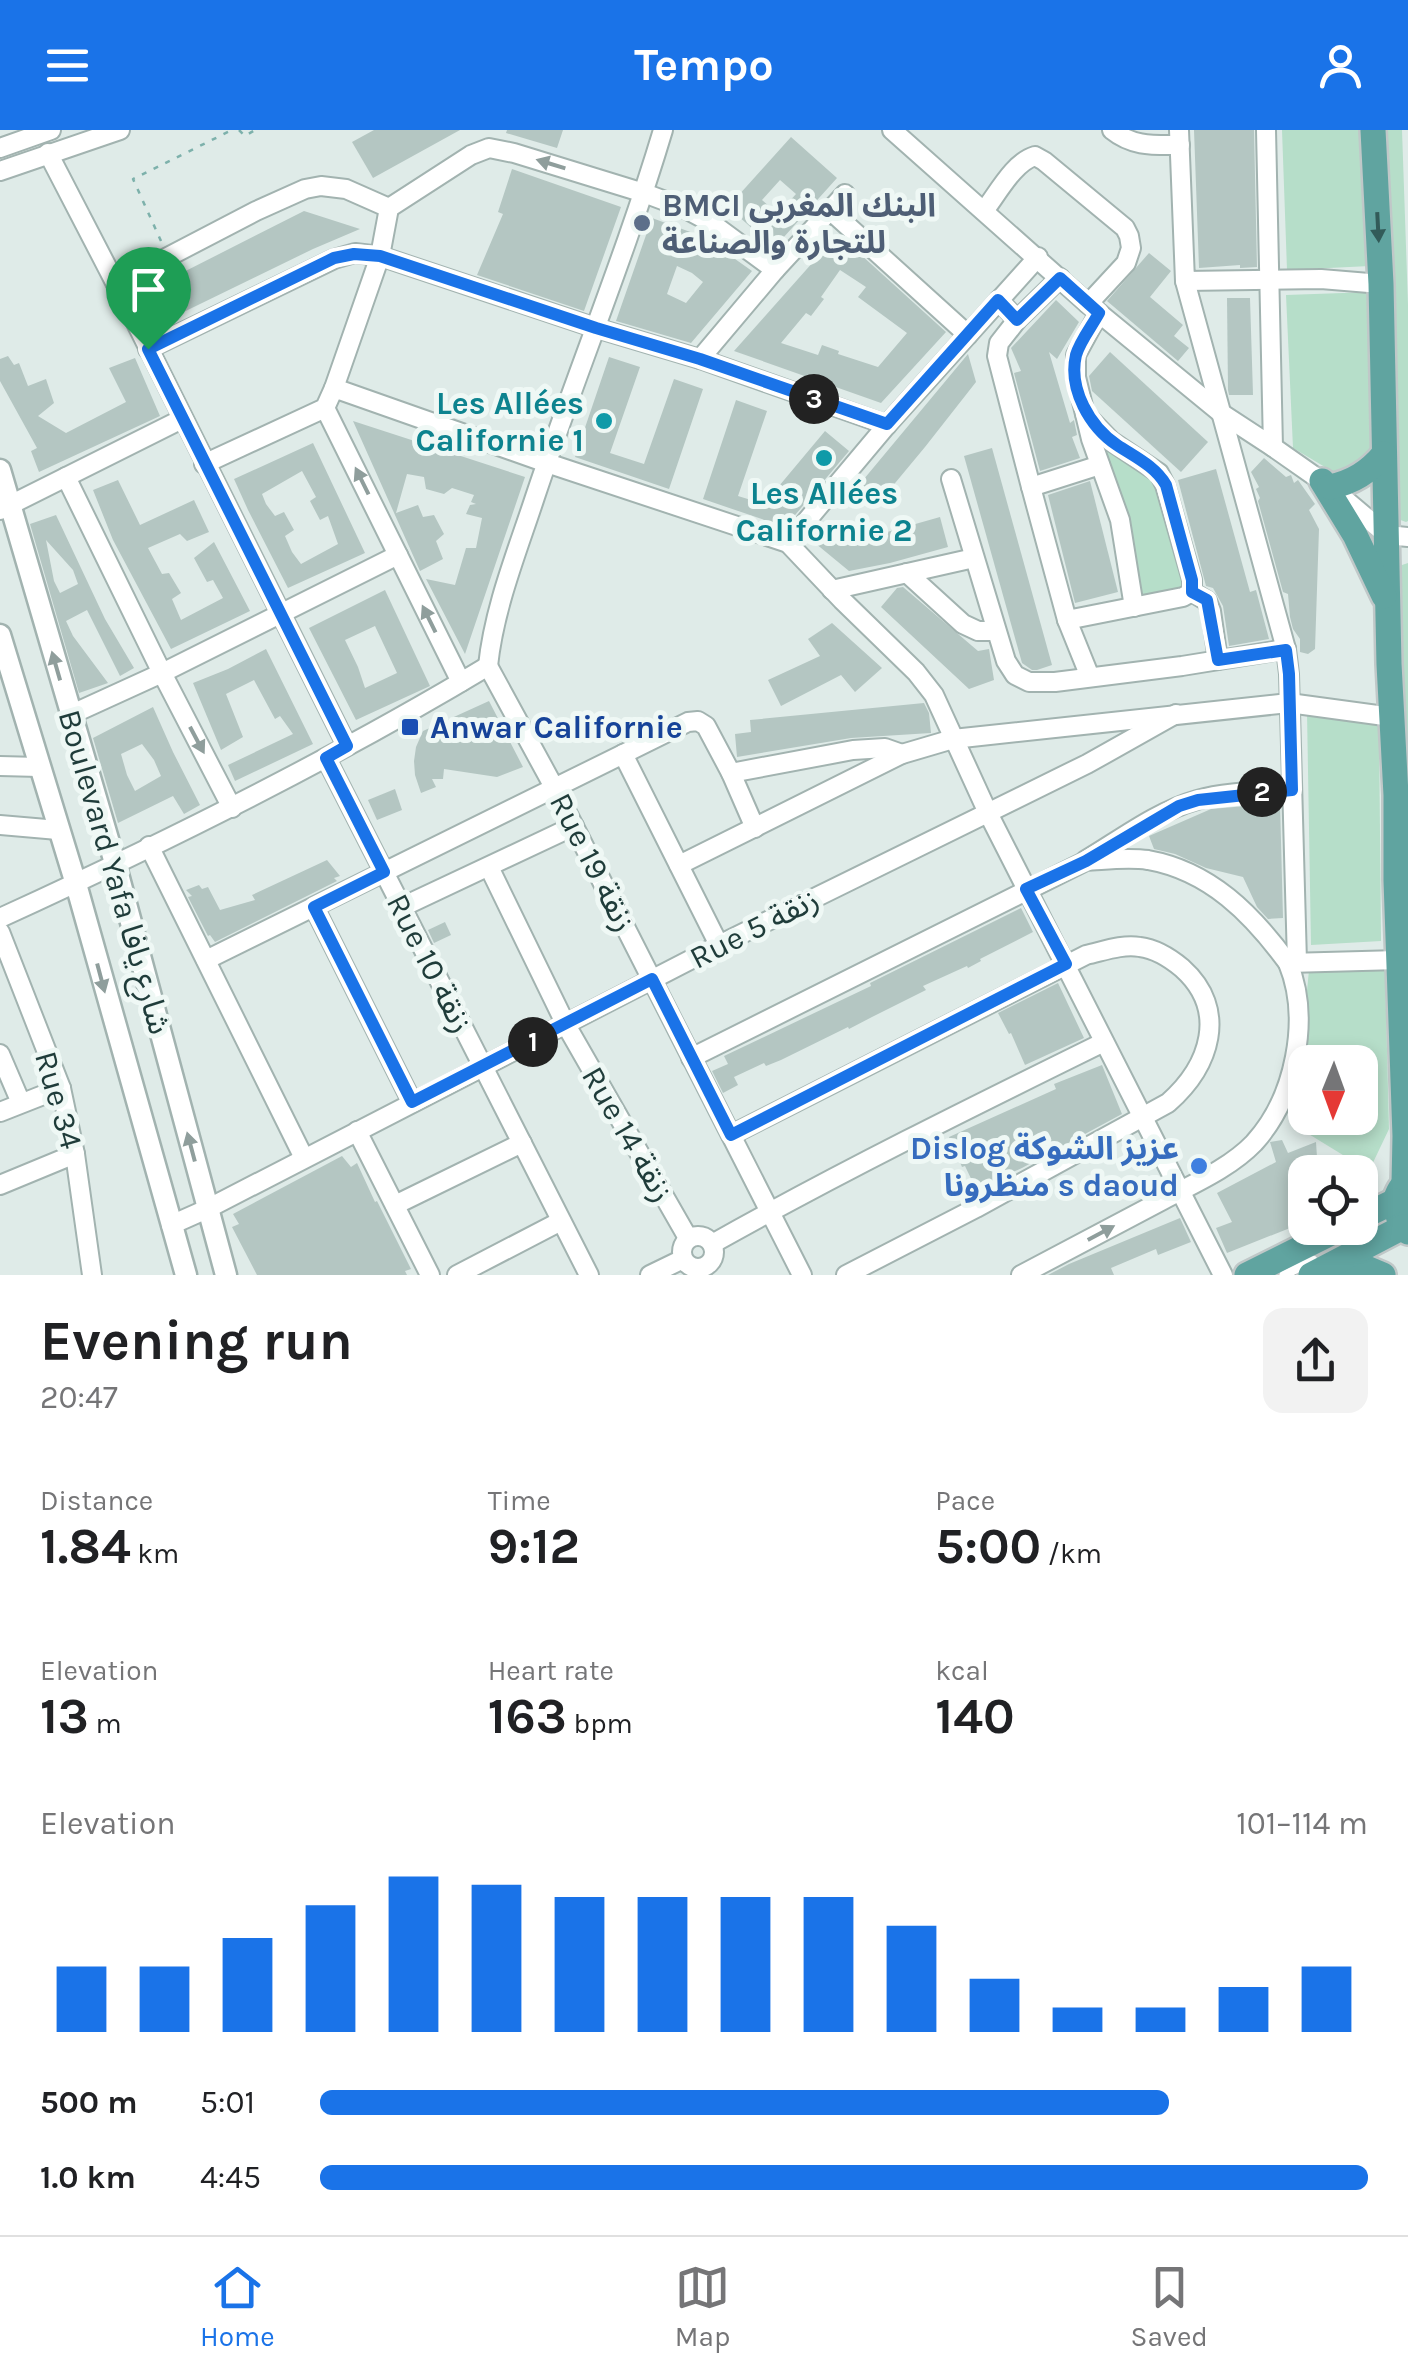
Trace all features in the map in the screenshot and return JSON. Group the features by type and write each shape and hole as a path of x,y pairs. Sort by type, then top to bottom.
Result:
{"main road":[{"path":"1373,130 1384,454 1398,536 1388,604 1405,1136 1404,1213"},
{"path":"1384,454 1355,480 1326,484 1388,604"},
{"path":"1378,1221 1404,1213"},
{"path":"1318,1267 1404,1213"},
{"path":"1247,1275 1317,1245"},
{"path":"1318,1267 1364,1267 1383,1275"}],"street":[{"path":"0,148 51,130"},
{"path":"0,171 120,130"},
{"path":"0,918 232,808 488,666 501,600 663,130"},
{"path":"892,130 1094,308 1221,412 1398,536"},
{"path":"1021,1275 1180,1191 1241,1154 1269,1123 1291,1068 1297,1039 1286,650 1185,282 1180,137 1142,145 1112,130"},
{"path":"1266,130 1273,447"},
{"path":"204,464 326,408 380,256 389,208 470,154 489,148 514,153 644,192 710,222 775,270"},
{"path":"48,153 347,746"},
{"path":"984,211 1020,165 1035,156 1125,228 1130,248 1126,262 1094,308 1076,355 1076,377 1120,520 1134,607"},
{"path":"116,284 305,189 346,189 389,208"},
{"path":"700,359 844,194"},
{"path":"830,210 968,334"},
{"path":"148,349 334,258 354,254 380,256 887,424"},
{"path":"788,543 887,424 1038,257"},
{"path":"1060,278 1017,320 999,343 997,356 1067,620 1090,677"},
{"path":"1185,282 1321,278 1381,284"},
{"path":"998,300 1017,320"},
{"path":"334,388 788,543 934,695 988,813 1223,1275"},
{"path":"326,408 461,682"},
{"path":"1085,414 1111,441 1159,473 1166,485 1192,592"},
{"path":"5,507 182,419"},
{"path":"1031,487 1100,464"},
{"name":"Boulevard Yafa شارع يافا","path":"0,470 5,507 115,863 226,1275"},
{"path":"66,477 232,808"},
{"path":"951,479 996,631 1015,675 1029,682 1090,677 1286,650"},
{"path":"70,714 162,674 398,555"},
{"path":"832,590 974,558"},
{"path":"907,573 963,624 978,631 996,631"},
{"path":"1067,620 1184,597 1192,592"},
{"path":"1192,592 1207,600 1218,660"},
{"name":"Boulevard Yafa شارع يافا","path":"0,635 6,680 76,884 186,1275"},
{"name":"Rue 19 زنقة","path":"488,666 555,789 802,1275"},
{"path":"679,866 902,754 953,739 1289,703 1392,717"},
{"name":"Rue 5 زنقة","path":"171,1225 718,945 1086,764 1176,714"},
{"path":"206,960 688,722 698,721 706,726 754,828"},
{"path":"731,773 853,750 885,748 902,754"},
{"path":"624,754 718,945"},
{"name":"Rue 10 زنقة","path":"326,758 589,1275"},
{"path":"0,766 39,768"},
{"path":"691,1058 1086,861 1156,819 1198,800 1292,790"},
{"path":"0,825 58,830"},
{"path":"402,908 574,826"},
{"path":"150,846 304,1158"},
{"path":"1086,861 1144,860 1196,876 1236,902 1292,963 1399,960"},
{"name":"Rue 14 زنقة","path":"490,867 566,1024 688,1238"},
{"path":"314,907 412,1102"},
{"name":"Rue 34","path":"0,932 61,1088 75,1154 92,1275"},
{"path":"731,1135 1086,954 1144,948 1170,958 1192,977 1205,997 1210,1036 1196,1071 1180,1093 1142,1118 846,1275"},
{"path":"712,1244 1104,1042"},
{"path":"0,1054 22,1103"},
{"path":"0,1112 61,1088"},
{"path":"357,1131 430,1275"},
{"path":"394,1205 522,1143"},
{"path":"0,1185 75,1154"},
{"path":"456,1275 561,1221"},
{"path":"701,1236 712,1244 713,1258 705,1271 689,1266 683,1259 682,1246 688,1238 701,1236"},
{"path":"650,1275 683,1259"}],"lane":[{"path":"1270,1275 1325,1245"},
{"path":"1284,1275 1318,1267"}],"path":[{"path":"183,249 178,240 161,242 133,179 232,130"},
{"path":"239,130 245,136 255,130"}],"green space":[{"path":"1282,130 1367,130 1370,266 1287,270"},
{"path":"1380,130 1402,130 1408,305 1406,522 1395,518"},
{"path":"1371,292 1380,452 1354,472 1335,473 1293,448 1286,295"},
{"path":"1108,443 1155,476 1188,583 1179,592 1147,599 1138,592 1098,447"},
{"path":"1408,563 1408,969 1399,566"},
{"path":"1307,712 1379,725 1381,941 1311,945"},
{"path":"1309,970 1385,970 1389,1129 1377,1155 1343,1155 1310,1135 1378,1135 1378,1045 1302,1045"}],"building":[{"path":"374,130 460,130 373,178 352,142"},
{"path":"563,130 557,148 506,133"},
{"path":"1194,130 1254,130 1257,267 1199,268"},
{"path":"791,137 837,178 774,248 728,207","holes":["780,180 796,194 778,214 762,200"]},
{"path":"512,169 621,207 584,311 477,275 503,214 498,212"},
{"path":"304,211 360,229 159,324 142,289 154,287"},
{"path":"652,218 704,237 752,271 691,343 616,321","holes":["677,266 703,282 686,303 667,294"]},
{"path":"838,234 946,332 881,403 734,351","holes":["840,270 866,287 858,297 907,333 878,367 822,345 818,355 781,343 806,313 811,316"]},
{"path":"1149,253 1171,271 1150,297 1183,325 1174,336 1189,348 1178,361 1107,301"},
{"path":"1227,298 1250,298 1253,395 1229,395"},
{"path":"1056,300 1079,322 1057,359 1049,352 1070,423 1074,420 1077,435 1072,437 1080,458 1040,471 1014,373 1021,371 1011,348"},
{"path":"1110,352 1208,442 1181,472 1092,391 1089,376"},
{"path":"968,354 976,382 881,500 868,493 859,503 849,497"},
{"path":"8,356 14,365 19,363 28,386 46,379 54,403 38,416 66,433 126,402 109,368 135,358 160,416 39,472 31,451 37,448 0,381 0,359"},
{"name":"Les Allées Californie 1","path":"609,357 640,367 610,453 644,464 674,379 703,389 669,489 575,457"},
{"name":"Les Allées Californie 2","path":"736,400 767,411 738,496 764,504 825,431 849,451 785,527 703,499"},
{"path":"353,421 525,477 465,654 426,579 455,585 466,548 476,548 482,518 466,514 470,505 476,504 471,502 474,495 452,488 444,494 426,489 424,477 407,474 396,513 418,505 423,517 434,515 444,534 436,541 443,559 420,571"},
{"path":"313,443 365,553 288,588 234,479","holes":["302,471 316,497 310,501 320,520 328,516 338,544 301,564 285,536 294,530 284,512 275,516 262,494"]},
{"path":"992,448 1052,665 1037,670 1022,663 964,456"},
{"path":"1264,458 1286,477 1291,475 1294,483 1298,480 1315,504 1309,510 1319,529 1315,649 1308,654 1300,652 1288,594 1283,592 1258,501 1259,487 1251,472"},
{"path":"1216,469 1250,592 1256,590 1269,639 1229,646 1223,606 1213,588 1206,586 1178,480"},
{"path":"118,480 140,525 194,500 209,532 187,541 180,534 148,548 162,574 169,573 181,593 172,599 181,620 223,598 213,580 207,582 194,558 214,542 250,611 171,649 113,540 93,490"},
{"path":"1090,481 1118,592 1075,603 1048,495"},
{"path":"56,515 105,619 134,668 120,676 87,610 66,621 108,683 79,693 30,524","holes":["46,540 73,570 78,584 60,593"]},
{"path":"940,517 948,547 890,563 849,571 815,543 837,523 852,542"},
{"path":"903,587 978,651 989,649 994,680 969,689 881,607 897,588"},
{"path":"385,590 430,686 356,720 309,628","holes":["375,626 397,673 365,688 345,640"]},
{"path":"832,623 882,668 855,692 841,675 781,706 768,680 820,656 808,639"},
{"path":"266,649 313,744 235,781 228,765 293,734 280,716 275,719 254,680 226,694 243,737 221,750 193,683"},
{"path":"489,701 523,767 497,777 444,769 443,779 432,779 436,787 421,793 414,761 423,731"},
{"path":"924,703 931,733 851,738 737,757 735,734 751,732 750,720"},
{"path":"153,707 200,805 184,814 173,796 118,823 93,738","holes":["142,744 161,776 135,791 121,754"]},
{"path":"395,789 402,810 377,820 368,800"},
{"path":"1280,803 1283,918 1268,919 1257,907 1243,877 1154,849 1149,836 1211,809"},
{"path":"327,860 340,876 334,878 337,881 215,942 208,936 186,890 199,885 202,889 208,887 220,910 255,900 252,895"},
{"path":"1021,908 1033,932 968,968 923,986 926,990 849,1029 734,1077 738,1085 723,1093 712,1071 728,1064 724,1056"},
{"path":"445,922 451,935 434,943 428,930"},
{"path":"1058,983 1084,1038 1025,1065 998,1013"},
{"path":"1102,1065 1122,1114 976,1189 949,1137 1056,1089 1054,1084"},
{"path":"1282,1140 1288,1153 1316,1142 1317,1155 1288,1155 1288,1229 1227,1253 1216,1228 1232,1222 1217,1193 1276,1162 1270,1142"},
{"path":"342,1156 351,1167 357,1163 411,1269 405,1271 407,1275 257,1275 232,1227 239,1224 233,1214"},
{"path":"1180,1218 1191,1242 1158,1255 1156,1249 1111,1268 1114,1275 1048,1275 1069,1264"}],"place":[{"name":"BMCI البنك المغربي للتجارة والصناعة","path":"642,223"},
{"name":"Les Allées Californie 1","path":"604,421"},
{"name":"Les Allées Californie 2","path":"824,458"},
{"name":"Anwar Californie","path":"410,727"},
{"name":"Dislog عزيز الشوكة منظرونا s daoud","path":"1199,1166"}],"route":[{"path":"354,254 380,256 887,424 998,300 1017,320 1060,278 1099,313 1076,355 1076,377 1085,414 1111,441 1159,473 1166,485 1192,592 1207,600 1218,660 1286,650 1292,790 1221,796 1179,806 1086,861 1026,889 1066,964 731,1135 652,979 412,1102 314,907 384,872 326,758 347,746 148,349 334,258 354,254"}]}
